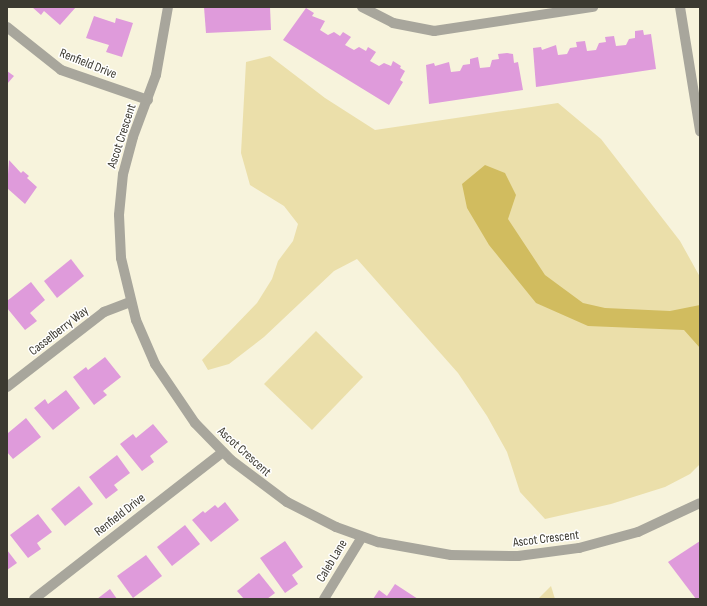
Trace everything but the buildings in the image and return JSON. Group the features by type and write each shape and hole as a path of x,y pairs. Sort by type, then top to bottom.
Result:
{"street":[{"name":"Ascot Crescent","path":"168,7 161,55 148,100 127,156 120,194 120,250 130,302 144,341 167,385 195,423 223,452 250,476 287,502 362,537 428,552 488,557 526,556 579,548 621,537 658,524 700,503"},
{"path":"362,7 393,23 427,31 455,29 552,10 593,7"},
{"path":"680,7 700,131"},
{"name":"Renfield Drive","path":"7,26 61,70 148,100"},
{"name":"Casselberry Way","path":"7,387 104,312 130,302"},
{"name":"Renfield Drive","path":"34,599 223,452"},
{"name":"Caleb Lane","path":"324,599 362,537"}],"shaded area":[{"path":"270,56 325,98 375,130 558,103 601,139 680,241 700,277 700,464 690,474 665,487 611,504 545,519 520,492 507,452 487,416 458,373 357,259 334,271 264,337 229,364 208,370 202,360 257,303 272,279 278,261 293,241 298,224 284,206 250,185 241,153 246,62"},
{"path":"485,165 505,173 516,195 508,219 545,275 583,303 605,308 670,311 700,305 700,348 684,330 588,326 536,303 489,245 467,208 462,184"},
{"path":"316,331 363,377 312,430 264,384"},
{"path":"551,586 555,599 538,599"}]}
